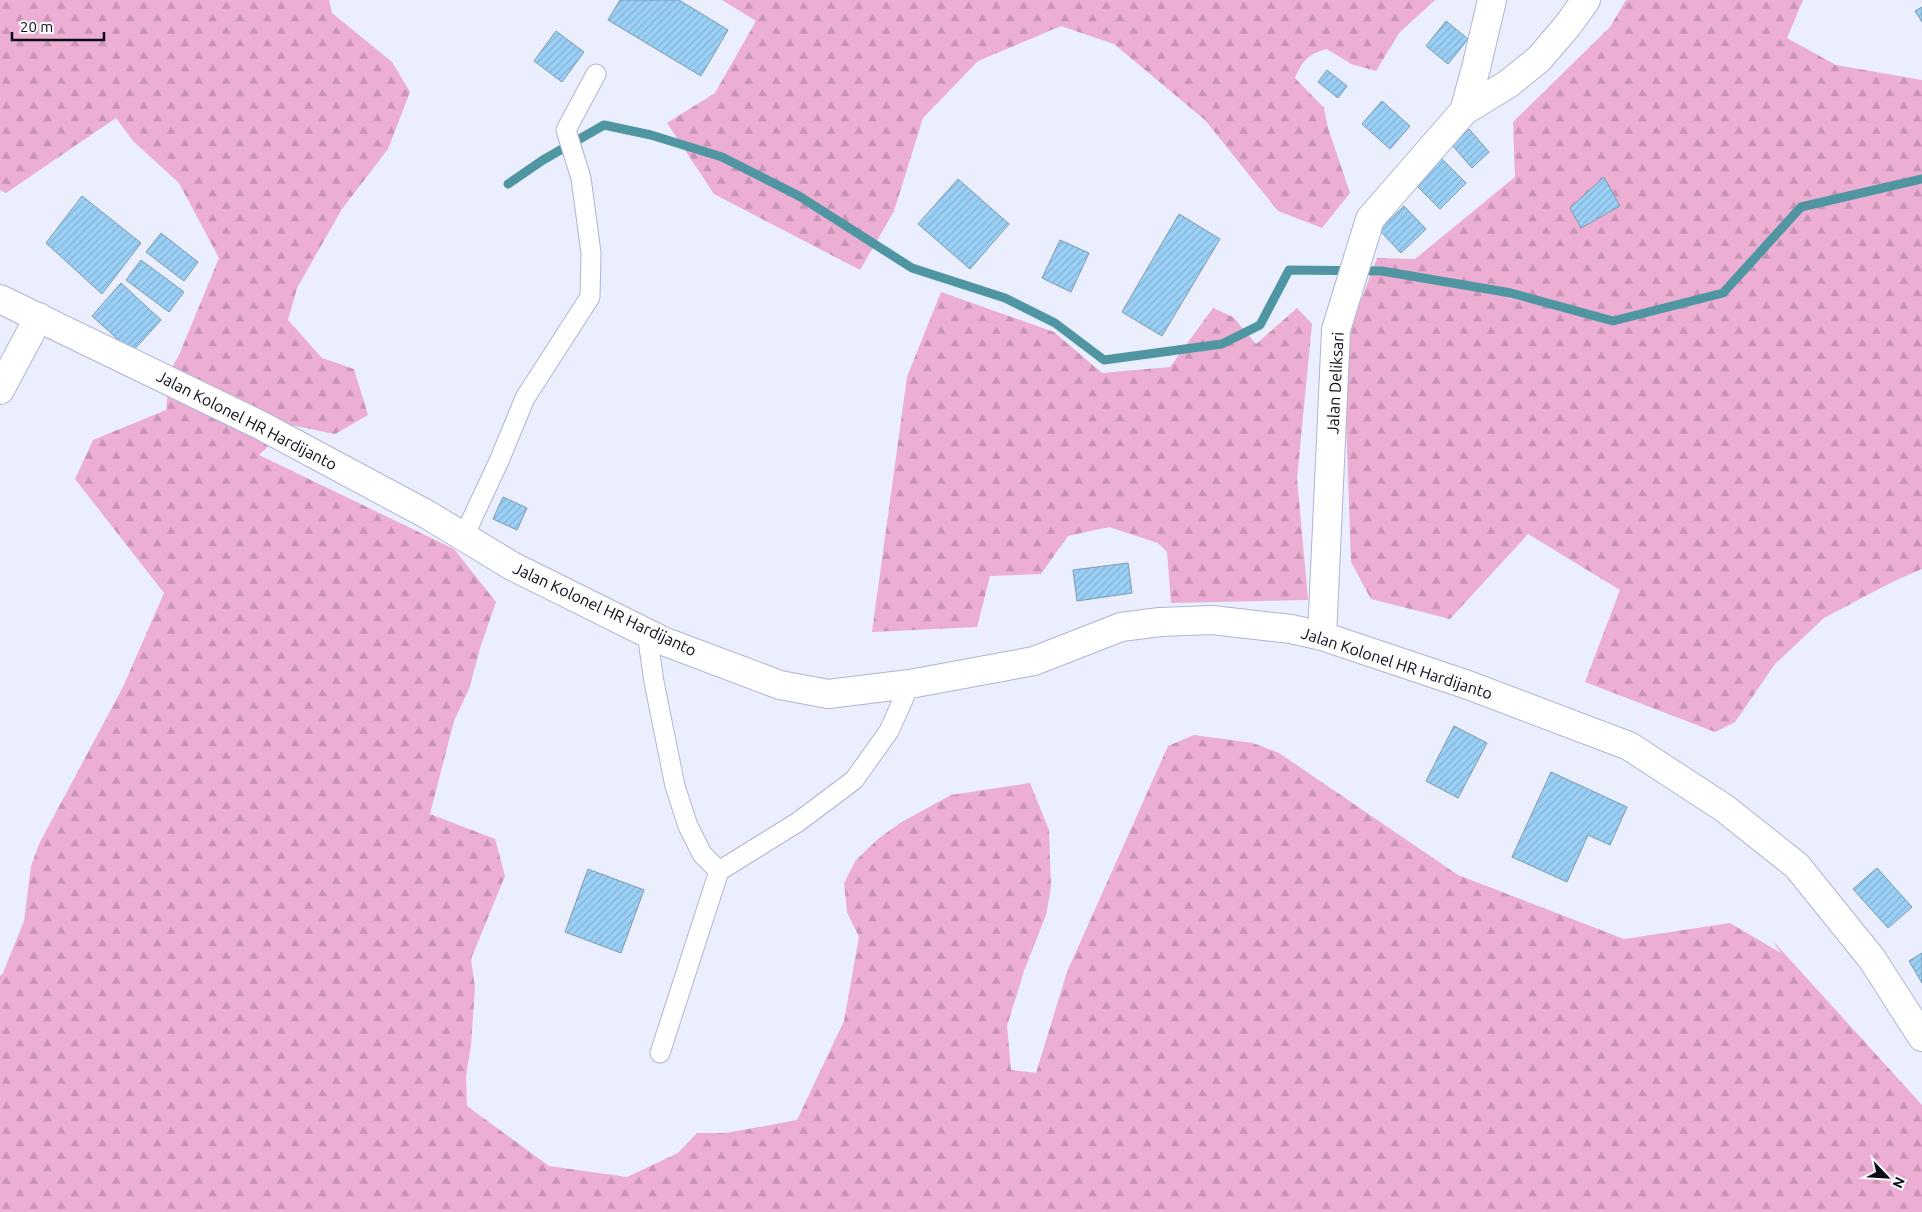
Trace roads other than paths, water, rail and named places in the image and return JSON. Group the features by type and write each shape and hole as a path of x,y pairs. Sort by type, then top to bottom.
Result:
{"main road":[{"name":"Jalan Deliksari","path":"1464,111 1492,0"},
{"name":"Jalan Deliksari","path":"1322,636 1336,330 1370,219 1464,111 1508,84 1539,59 1586,0"},
{"name":"Jalan Kolonel HR Hardijanto","path":"0,299 262,426 428,514 512,566 647,633 780,685 828,694 910,684 1034,661 1121,628 1160,622 1212,620 1291,629 1322,636 1468,685 1629,746 1724,808 1797,866 1872,959 1922,1037"},
{"path":"0,390 39,317"}],"lane":[{"path":"464,536 499,461 525,398 590,297 592,253 581,178 566,130 596,74"},
{"path":"647,633 655,691 675,786 688,826 702,854 719,870"},
{"path":"660,1053 719,870 798,822 854,780 889,731 910,684"}],"waterway":[{"path":"508,184 543,160 604,125 651,135 722,157 799,196 912,268 1005,298 1055,323 1104,360 1222,344 1260,325 1289,270 1382,271 1511,293 1613,321 1723,293 1801,207 1922,179"}]}
